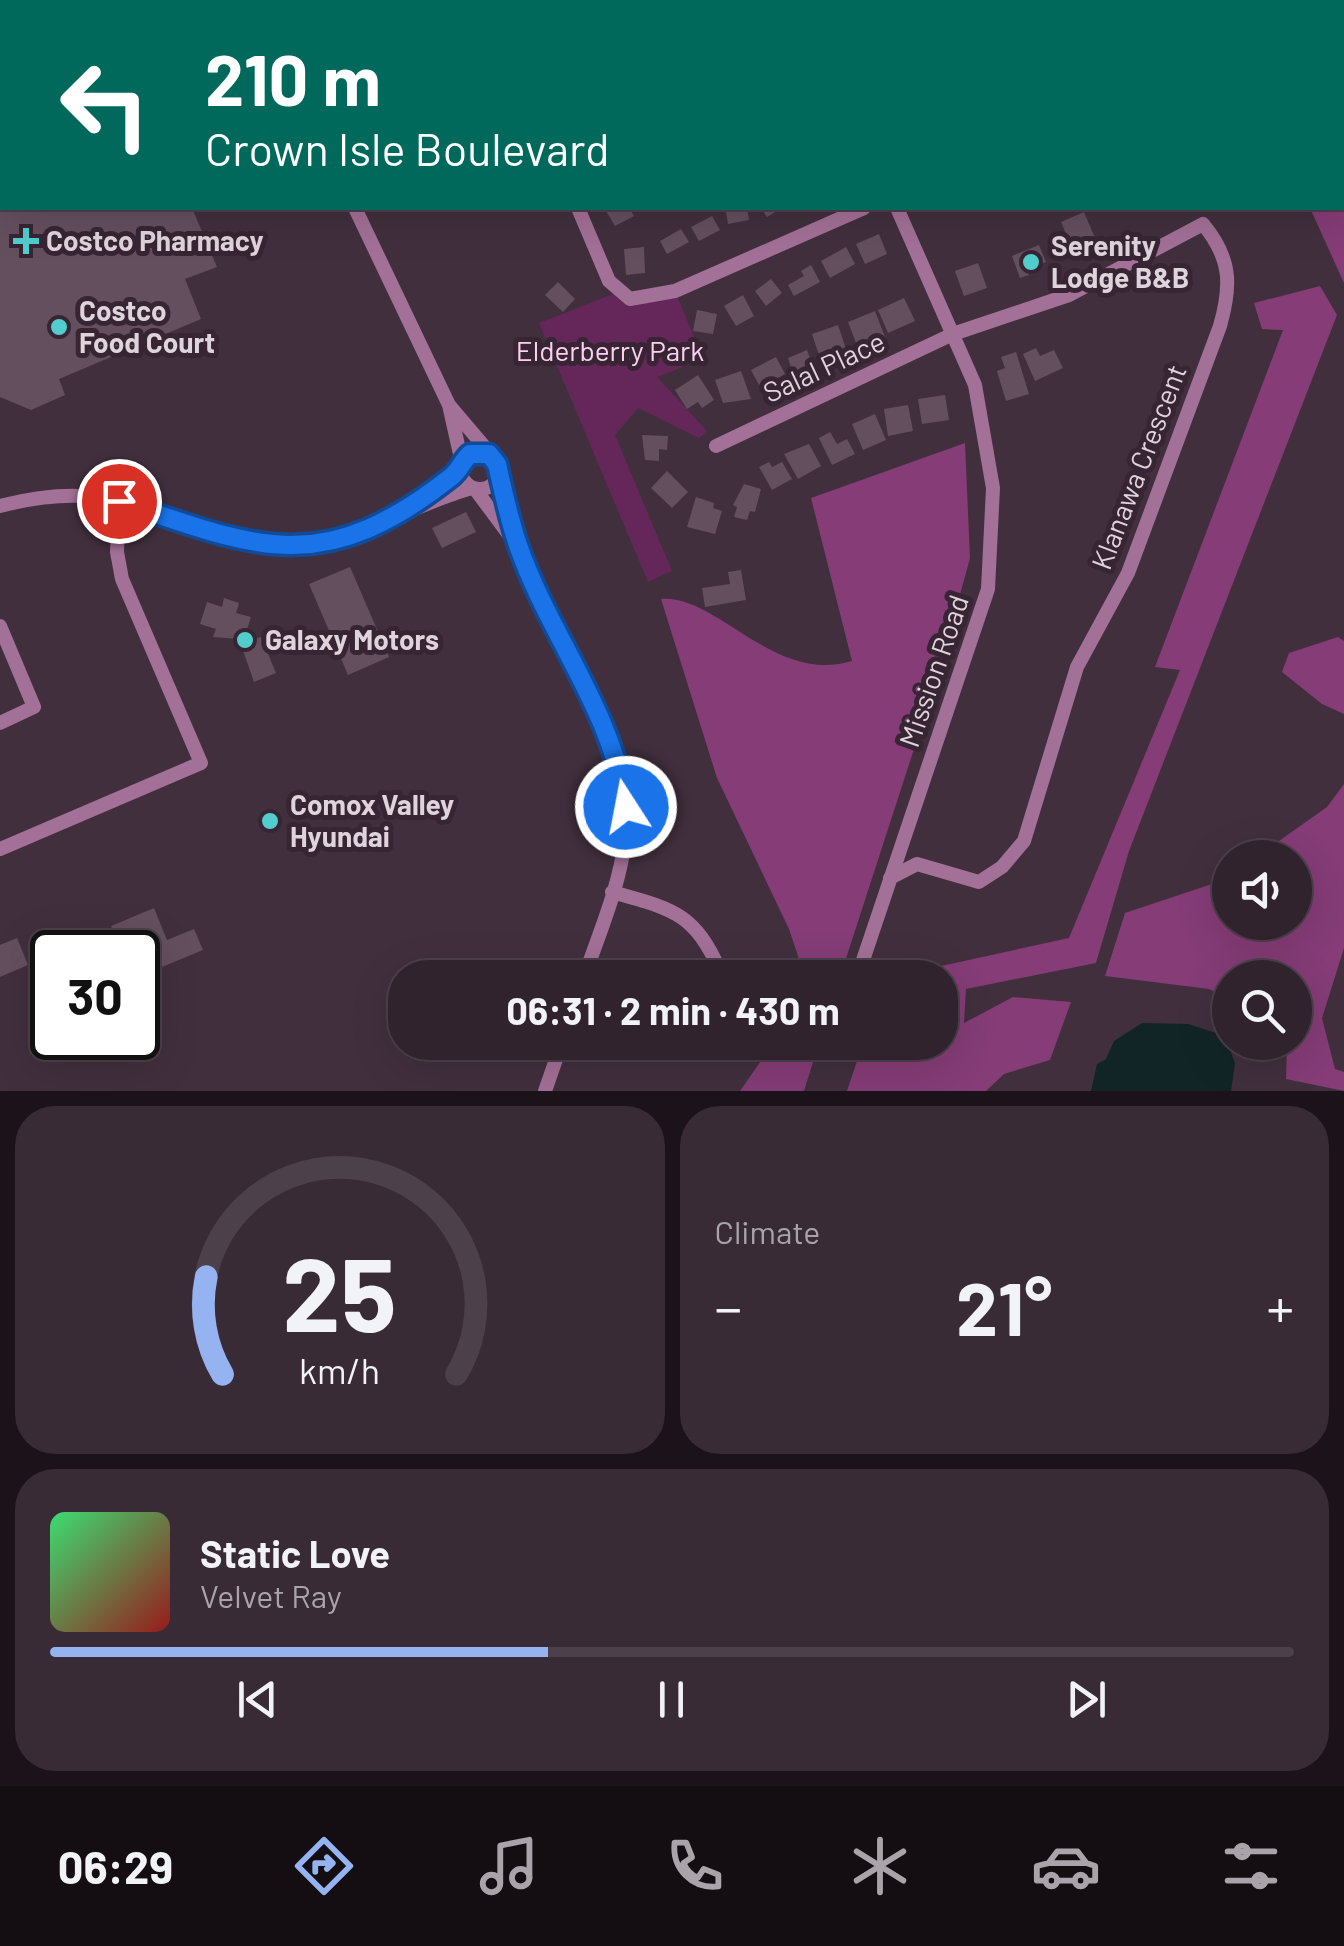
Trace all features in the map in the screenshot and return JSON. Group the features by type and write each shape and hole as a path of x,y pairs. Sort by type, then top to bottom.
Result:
{"street":[{"path":"356,210 449,405 496,464 519,548 596,710 621,773 624,841 590,960"},
{"path":"579,210 609,281 630,299 675,291 859,210"},
{"name":"Mission Road","path":"863,960 988,589 993,488 975,385 898,210"},
{"name":"Klanawa Crescent","path":"890,878 917,864 979,882 1002,866 1024,841 1077,667 1128,573 1220,326 1230,292 1223,248 1204,224 1069,295 953,334"},
{"name":"Salal Place","path":"716,446 953,334"},
{"path":"449,405 464,480 519,548"},
{"path":"391,516 476,452 496,464"},
{"path":"0,506 59,496 119,501 238,542 288,548 325,542 492,484 496,464"},
{"path":"0,848 201,763 122,578 117,552 119,501"},
{"path":"0,626 34,707 0,724"},
{"path":"612,892 686,916 705,937 715,960"},
{"path":"545,1091 556,1060"}],"green space":[{"name":"Elderberry Park","path":"675,291 703,359 657,377 707,431 699,438 638,408 615,435 672,571 648,582 539,323 618,292"}],"shaded area":[{"path":"1311,210 1344,210 1344,283"},
{"path":"1320,286 1337,315 1129,851 1096,963 966,989 964,1023 1013,997 1071,1002 1050,1060 1004,1074 986,1091 847,1091 857,1060 958,1060 958,962 1069,938 1180,670 1155,667 1283,330 1262,329 1254,303"},
{"path":"965,443 970,558 939,672 846,960 799,960 789,929 717,778 661,599 682,601 704,610 772,651 797,661 824,665 852,661 811,498"},
{"path":"1338,637 1344,641 1344,714 1322,704 1282,672 1289,653"},
{"path":"1344,784 1344,948 1322,1018 1335,1069 1344,1072 1344,1091 1286,1079 1287,1060 1312,1060 1312,960 1212,960 1212,990 1105,976 1125,913 1212,884 1212,940 1312,940 1312,840 1280,840 1327,807"},
{"path":"1142,1023 1188,1024 1212,1032 1212,1060 1235,1063 1231,1091 1091,1091 1097,1064 1106,1059 1114,1041"},
{"path":"762,1060 814,1060 804,1091 740,1091"}],"building":[{"path":"0,210 193,210 217,267 185,279 201,319 59,379 65,395 31,410 0,397"},
{"path":"630,210 634,216 615,226 606,211"},
{"path":"747,210 749,220 728,224 726,212"},
{"path":"1084,212 1096,240 1073,250 1061,222"},
{"path":"712,216 720,230 699,241 691,227"},
{"path":"681,229 689,242 667,254 660,241"},
{"path":"879,234 887,254 865,264 856,244"},
{"path":"1039,245 1046,262 1027,269 1029,275 1020,278 1012,256"},
{"path":"644,247 645,273 626,275 624,249"},
{"path":"846,247 855,264 830,278 821,261"},
{"path":"978,263 987,288 964,296 955,271"},
{"path":"811,265 820,282 794,296 788,285 804,276 801,271"},
{"path":"771,279 782,293 766,306 755,291"},
{"path":"558,282 575,299 563,312 545,295"},
{"path":"743,295 754,316 736,326 724,306"},
{"path":"904,298 915,321 888,333 878,310"},
{"path":"697,310 717,314 713,334 693,331"},
{"path":"875,311 885,337 858,348 848,322"},
{"path":"838,325 848,355 820,358 812,334"},
{"path":"1036,348 1040,356 1054,350 1063,368 1035,381 1023,354"},
{"path":"807,350 815,371 795,379 788,358"},
{"path":"1016,352 1029,394 1006,401 997,371 1005,368 1001,357"},
{"path":"776,357 785,374 774,380 778,387 764,394 751,370"},
{"path":"741,371 751,399 723,403 715,380"},
{"path":"698,375 714,400 702,408 698,402 687,409 675,390"},
{"path":"945,395 949,420 922,424 918,399"},
{"path":"908,405 913,431 888,436 884,409"},
{"path":"875,414 886,440 863,450 852,424"},
{"path":"830,432 837,444 847,439 855,454 832,465 819,438"},
{"path":"642,435 668,436 667,450 659,449 659,461 645,460"},
{"path":"809,444 821,466 798,479 784,454"},
{"path":"769,462 772,467 782,462 792,479 772,490 759,467"},
{"path":"667,471 688,492 672,508 651,488"},
{"path":"744,484 761,489 755,512 750,511 747,520 734,517 737,507 733,505"},
{"path":"696,497 714,503 713,508 722,511 715,534 687,527"},
{"path":"466,512 476,532 442,548 432,528"},
{"path":"350,567 389,657 348,675 309,584"},
{"path":"741,570 746,600 705,607 702,588 730,584 728,572"},
{"name":"Galaxy Motors","path":"224,598 239,603 236,613 251,617 247,629 251,640 261,637 276,673 254,682 239,639 213,637 216,629 200,624 207,602 222,607"},
{"path":"154,908 167,940 194,929 203,950 160,968 160,930 113,930 111,926"},
{"path":"17,938 28,965 0,977 0,945"}],"place":[{"name":"Costco Pharmacy","path":"26,241"},
{"name":"Serenity Lodge B&B","path":"1031,262"},
{"name":"Costco Food Court","path":"59,327"},
{"name":"Galaxy Motors","path":"245,640"},
{"name":"Comox Valley Hyundai","path":"270,821"}],"route":[{"path":"119,501 238,542 288,548 325,542 391,516 452,476 470,454 489,454 497,464 519,548 608,734 621,773 626,807"}]}
